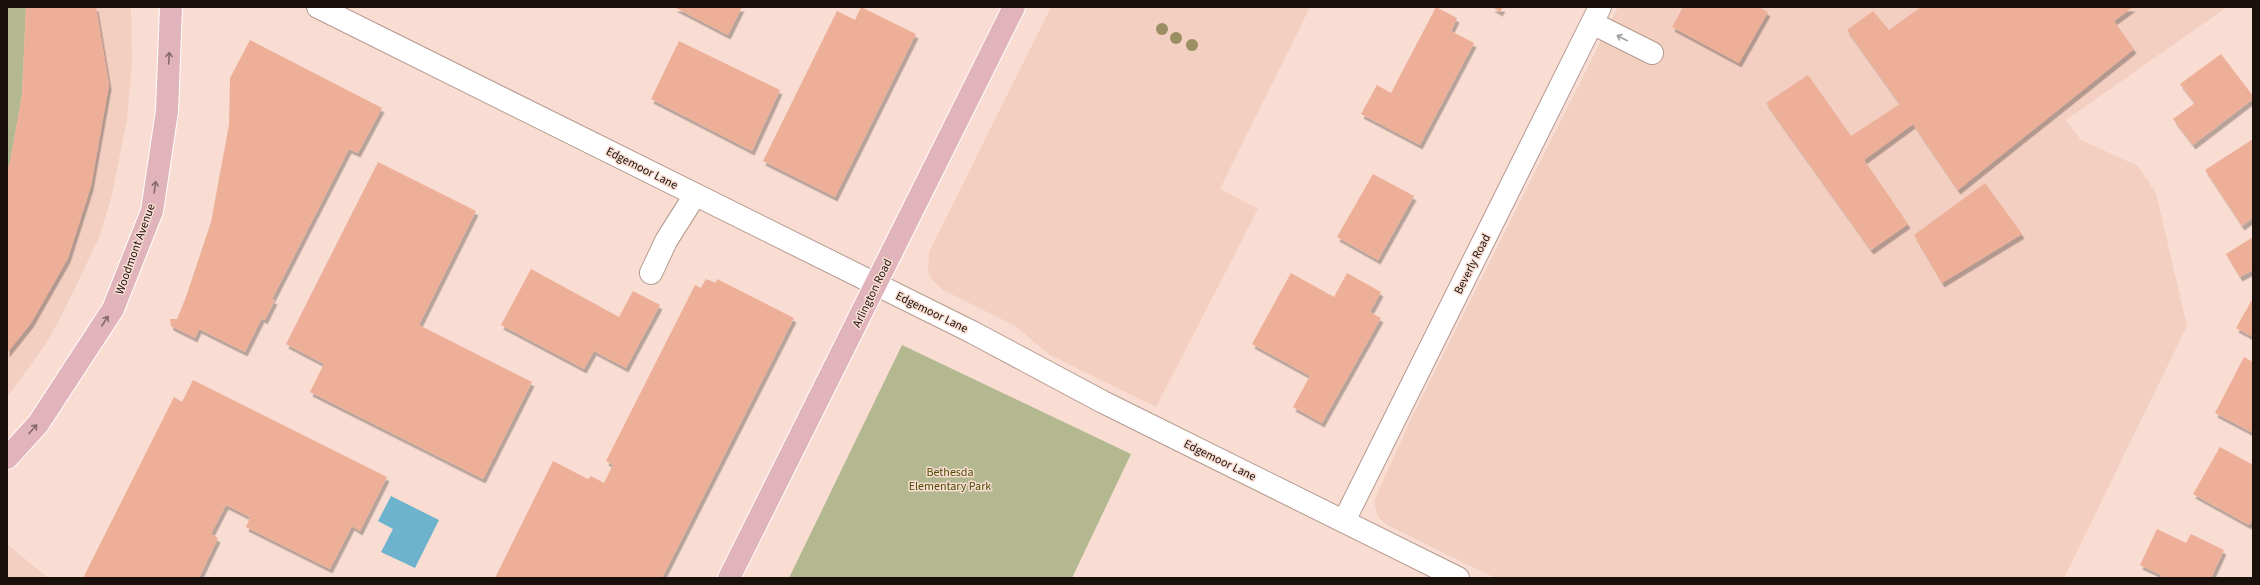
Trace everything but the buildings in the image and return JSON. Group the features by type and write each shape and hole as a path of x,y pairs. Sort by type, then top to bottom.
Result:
{"main road":[{"name":"Woodmont Avenue","path":"7,458 38,424 113,309 152,211 167,111 172,7"},
{"name":"Arlington Road","path":"730,578 1014,7"}],"street":[{"name":"Edgemoor Lane","path":"318,7 972,332 1103,402 1458,578"},
{"path":"1596,15 1652,53"},
{"name":"Beverly Road","path":"1344,521 1596,15"},
{"path":"651,273 666,241 695,195"}],"shaded area":[{"path":"7,7 131,7 132,65 127,120 111,199 98,240 60,319 43,348 7,397"},
{"path":"1051,7 1310,7 1220,189 1258,209 1156,407 1050,355 1015,326 943,290 932,280 928,272 929,252"},
{"path":"1618,7 2227,7 2066,120 2081,140 2138,166 2156,193 2187,326 2064,578 1495,578 1387,525 1378,517 1374,501 1411,419"},
{"path":"7,544 48,578 7,578"}],"green space":[{"path":"7,7 26,7 22,95 10,163 7,170"},
{"name":"Bethesda Elementary Park","path":"902,345 1131,454 1072,578 789,578"}],"water":[{"path":"391,496 439,520 415,568 381,552 393,529 378,521"}]}
